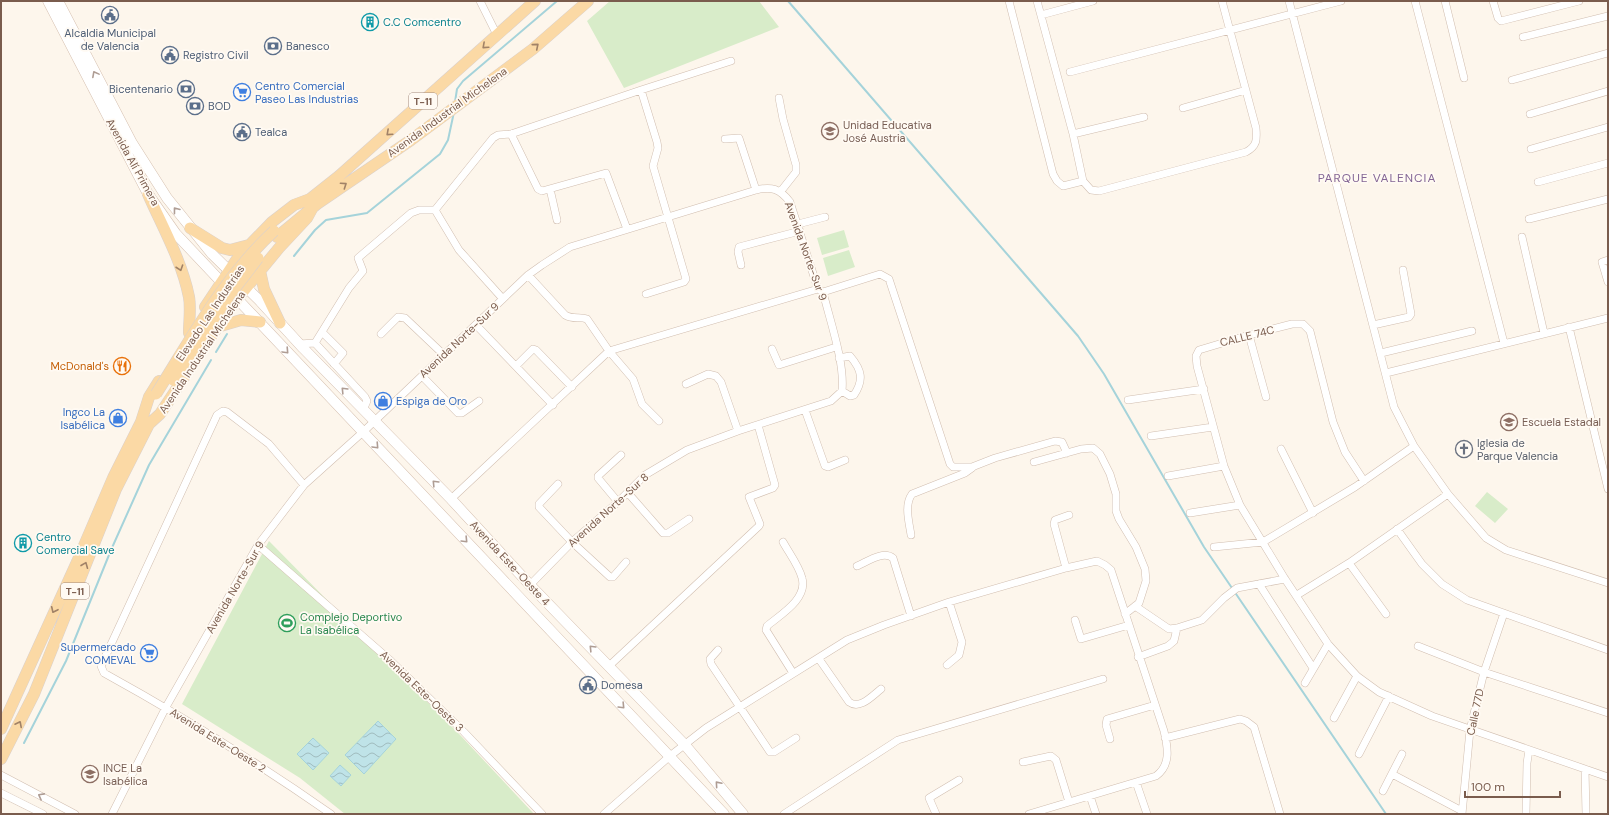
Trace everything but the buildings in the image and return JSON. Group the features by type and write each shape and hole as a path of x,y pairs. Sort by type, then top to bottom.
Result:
{"main road":[{"name":"Avenida Alí Primera","path":"48,1 148,194 176,234 724,814"},
{"name":"Avenida Alí Primera","path":"58,1 124,128 152,171 167,198 190,228 228,271 246,287 276,319"},
{"name":"Avenida Industrial Michelena","path":"1,729 77,562 113,478 145,423 160,414 217,327 246,287 278,248 307,218 311,203 535,1"},
{"name":"Avenida Industrial Michelena","path":"1,759 34,694 116,489 145,423 149,397 228,271 249,245 272,222 294,205 311,203 440,119 533,49 588,1"},
{"path":"121,143 129,148 147,170 152,171"},
{"name":"T-11","path":"148,194 178,262 186,288 190,307 189,333"},
{"name":"Elevado Las Industrias","path":"145,423 157,399 222,291 254,251 311,203"},
{"path":"190,228 222,248 230,250 249,245"},
{"path":"260,271 264,289 276,319"},
{"name":"Avenida Este-Oeste 4","path":"276,319 685,745 743,814"},
{"path":"217,327 241,320 260,322"}],"street":[{"path":"480,1 497,35"},
{"path":"1009,1 1053,174 1057,181 1063,186 1083,181"},
{"path":"1037,1 1073,134 1083,181 1090,190 1099,192 1246,152 1254,148 1257,140 1256,128 1222,1"},
{"path":"1041,15 1093,1"},
{"path":"1289,1 1394,407 1414,446 1448,494 1486,538 1506,550 1608,583"},
{"path":"1070,72 1229,29 1341,1"},
{"path":"1415,1 1504,343"},
{"path":"1445,1 1464,78"},
{"path":"1493,1 1498,18 1501,21 1579,1"},
{"path":"1523,37 1608,16"},
{"path":"1512,80 1608,53"},
{"path":"435,210 493,138 498,135 511,134 731,61"},
{"path":"641,90 658,148 652,166 686,279 684,282 646,294"},
{"path":"1183,108 1246,90"},
{"path":"1530,114 1608,91"},
{"path":"779,98 783,119 796,165 796,172 781,191"},
{"path":"1073,134 1144,117"},
{"path":"1531,149 1608,127"},
{"path":"511,134 538,189 542,191 606,173 627,229"},
{"path":"725,139 739,138 756,190"},
{"path":"1538,182 1608,163"},
{"name":"Avenida Norte-Sur 9","path":"112,814 166,707 258,545 304,485 477,326 528,275 570,247 766,187 781,191 790,202 820,291 844,380 842,392"},
{"path":"550,189 557,220"},
{"path":"1529,219 1608,199"},
{"path":"315,343 349,288 362,271 358,258 411,213 419,210 435,210"},
{"path":"435,210 459,250 503,299"},
{"path":"741,265 738,252 739,247 799,228 825,217"},
{"path":"1522,237 1544,333"},
{"path":"1608,260 1602,262 1608,282"},
{"path":"1373,325 1410,317 1411,314 1403,270"},
{"path":"451,500 609,351 880,274 889,279 950,464 959,468 972,467 995,458 1051,441 1062,442 1067,453"},
{"path":"528,275 565,315 570,318 588,319 609,351 633,379 642,404 658,421"},
{"path":"381,334 398,317 405,318 444,355"},
{"path":"1386,373 1608,318"},
{"name":"CALLE 74C","path":"1204,389 1196,356 1199,350 1203,347 1292,324 1303,324 1310,331 1333,422 1346,452 1364,481"},
{"path":"477,326 553,405"},
{"path":"1569,327 1608,489"},
{"path":"1381,353 1472,331"},
{"path":"322,332 343,353 334,364"},
{"path":"1249,334 1266,396"},
{"path":"299,344 315,343"},
{"path":"315,343 365,397 367,401 363,410"},
{"path":"772,350 779,365 836,347"},
{"path":"516,366 533,349 536,350 572,387"},
{"path":"839,358 850,356 857,364 861,376 861,386 854,395 850,396 842,392"},
{"path":"686,384 708,374 716,376 721,382 738,431"},
{"path":"422,376 458,413 462,413 479,401"},
{"path":"1128,400 1204,389 1224,466 1240,504 1285,579 1328,644 1357,676 1389,696 1432,716 1608,777"},
{"name":"Avenida Norte-Sur 8","path":"530,585 572,542 628,493 645,475 686,450 738,431 831,401 842,392"},
{"path":"805,410 825,466 828,467 845,460"},
{"name":"Avenida Este-Oeste 2","path":"304,485 269,444 227,412 222,411 217,415 101,666 102,670 166,707 260,765 331,814"},
{"path":"609,666 759,526 760,524 749,497 773,488 774,485 758,425"},
{"path":"1151,436 1213,427"},
{"path":"1214,547 1263,542 1364,481 1414,446"},
{"path":"1034,462 1067,453 1094,448 1100,454 1110,474 1116,494 1116,511 1118,519 1136,547 1145,569 1146,581 1139,603 1125,614"},
{"path":"1281,449 1313,513"},
{"path":"618,502 598,478 598,476 621,455"},
{"path":"1168,476 1224,466"},
{"path":"911,535 908,499 912,494 965,473 972,467"},
{"path":"558,484 539,504 539,506 572,542 610,577 613,577 626,562"},
{"path":"628,493 663,533 668,533 690,519"},
{"path":"1297,595 1349,563 1448,494"},
{"path":"1190,513 1240,504"},
{"path":"1066,568 1054,524 1055,520 1069,515"},
{"path":"1396,529 1422,564 1442,584 1467,600 1608,650"},
{"path":"783,542 802,579 802,591 796,602 767,626 766,630 793,673"},
{"name":"Avenida Este-Oeste 3","path":"258,545 391,661 460,727 542,814"},
{"path":"857,566 883,555 889,555 893,558 911,616"},
{"path":"604,814 670,756 706,728 793,673 819,659 847,640 949,602 1066,568 1097,561 1111,570 1165,738 1168,759 1163,771 1156,776 1029,814"},
{"path":"1349,563 1386,614"},
{"path":"1135,606 1169,629 1177,628 1202,620 1224,598 1237,588 1285,579"},
{"path":"1259,584 1313,668"},
{"path":"947,665 959,655 962,642 949,602"},
{"name":"Calle 77D","path":"1462,812 1470,730 1484,672 1504,613"},
{"path":"1075,620 1081,639 1129,625"},
{"path":"1138,657 1168,646 1174,641 1177,628"},
{"path":"1305,683 1328,644"},
{"path":"1418,646 1484,672 1608,712"},
{"path":"718,650 710,659 710,664 738,708 770,752 774,752 796,738"},
{"path":"819,659 849,702 853,705 858,706 881,689"},
{"path":"1334,718 1357,676"},
{"path":"784,814 898,740 1103,679"},
{"path":"1359,754 1389,696"},
{"path":"1110,739 1106,725 1107,719 1154,704"},
{"path":"1165,738 1240,719 1246,721 1254,727 1280,814"},
{"path":"1526,814 1529,750"},
{"path":"1383,791 1402,754"},
{"path":"1023,762 1051,756 1056,760 1069,802"},
{"path":"1585,769 1586,814"},
{"path":"1392,774 1462,812"},
{"path":"1,775 75,814"},
{"path":"936,814 929,798 958,780"},
{"path":"1136,782 1147,814"},
{"path":"1,793 43,814"},
{"path":"1090,796 1096,814"}],"green space":[{"path":"610,1 759,1 779,27 624,88 587,21"},
{"path":"844,230 849,247 822,255 817,238"},
{"path":"849,250 855,267 828,276 823,258"},
{"path":"1487,492 1508,509 1495,523 1475,506"},
{"name":"Complejo Deportivo La Isabélica","path":"269,541 462,737 534,814 345,814 300,778 182,704"}],"water":[{"path":"378,721 396,739 364,774 345,755"},
{"path":"313,738 329,753 313,770 297,754"},
{"path":"340,765 351,775 341,786 330,776"}],"waterway":[{"path":"455,102 457,89 463,81 557,1"},
{"path":"788,1 1078,336 1104,374 1204,547 1386,814"},
{"path":"294,256 315,230 326,220 367,213 440,154 448,140 454,112"},
{"path":"216,352 227,334"},
{"path":"24,743 66,661 111,550 149,465 211,360"}],"place":[{"name":"Alcaldia Municipal de Valencia","path":"110,15"},
{"name":"C.C Comcentro","path":"370,22"},
{"name":"Banesco","path":"273,46"},
{"name":"Registro Civil","path":"170,55"},
{"name":"Bicentenario","path":"186,89"},
{"name":"Centro Comercial Paseo Las Industrias","path":"242,92"},
{"name":"BOD","path":"195,106"},
{"name":"Unidad Educativa José Austria","path":"830,131"},
{"name":"Tealca","path":"242,132"},
{"name":"McDonald's","path":"122,366"},
{"name":"Espiga de Oro","path":"383,401"},
{"name":"Ingco La Isabélica","path":"118,418"},
{"name":"Escuela Estadal","path":"1509,422"},
{"name":"Iglesia de Parque Valencia","path":"1464,449"},
{"name":"Centro Comercial Save","path":"23,543"},
{"name":"Complejo Deportivo La Isabélica","path":"287,623"},
{"name":"Supermercado COMEVAL","path":"149,653"},
{"name":"Domesa","path":"588,685"},
{"name":"INCE La Isabélica","path":"90,774"}],"district":[{"name":"PARQUE VALENCIA","path":"1377,178"}]}
